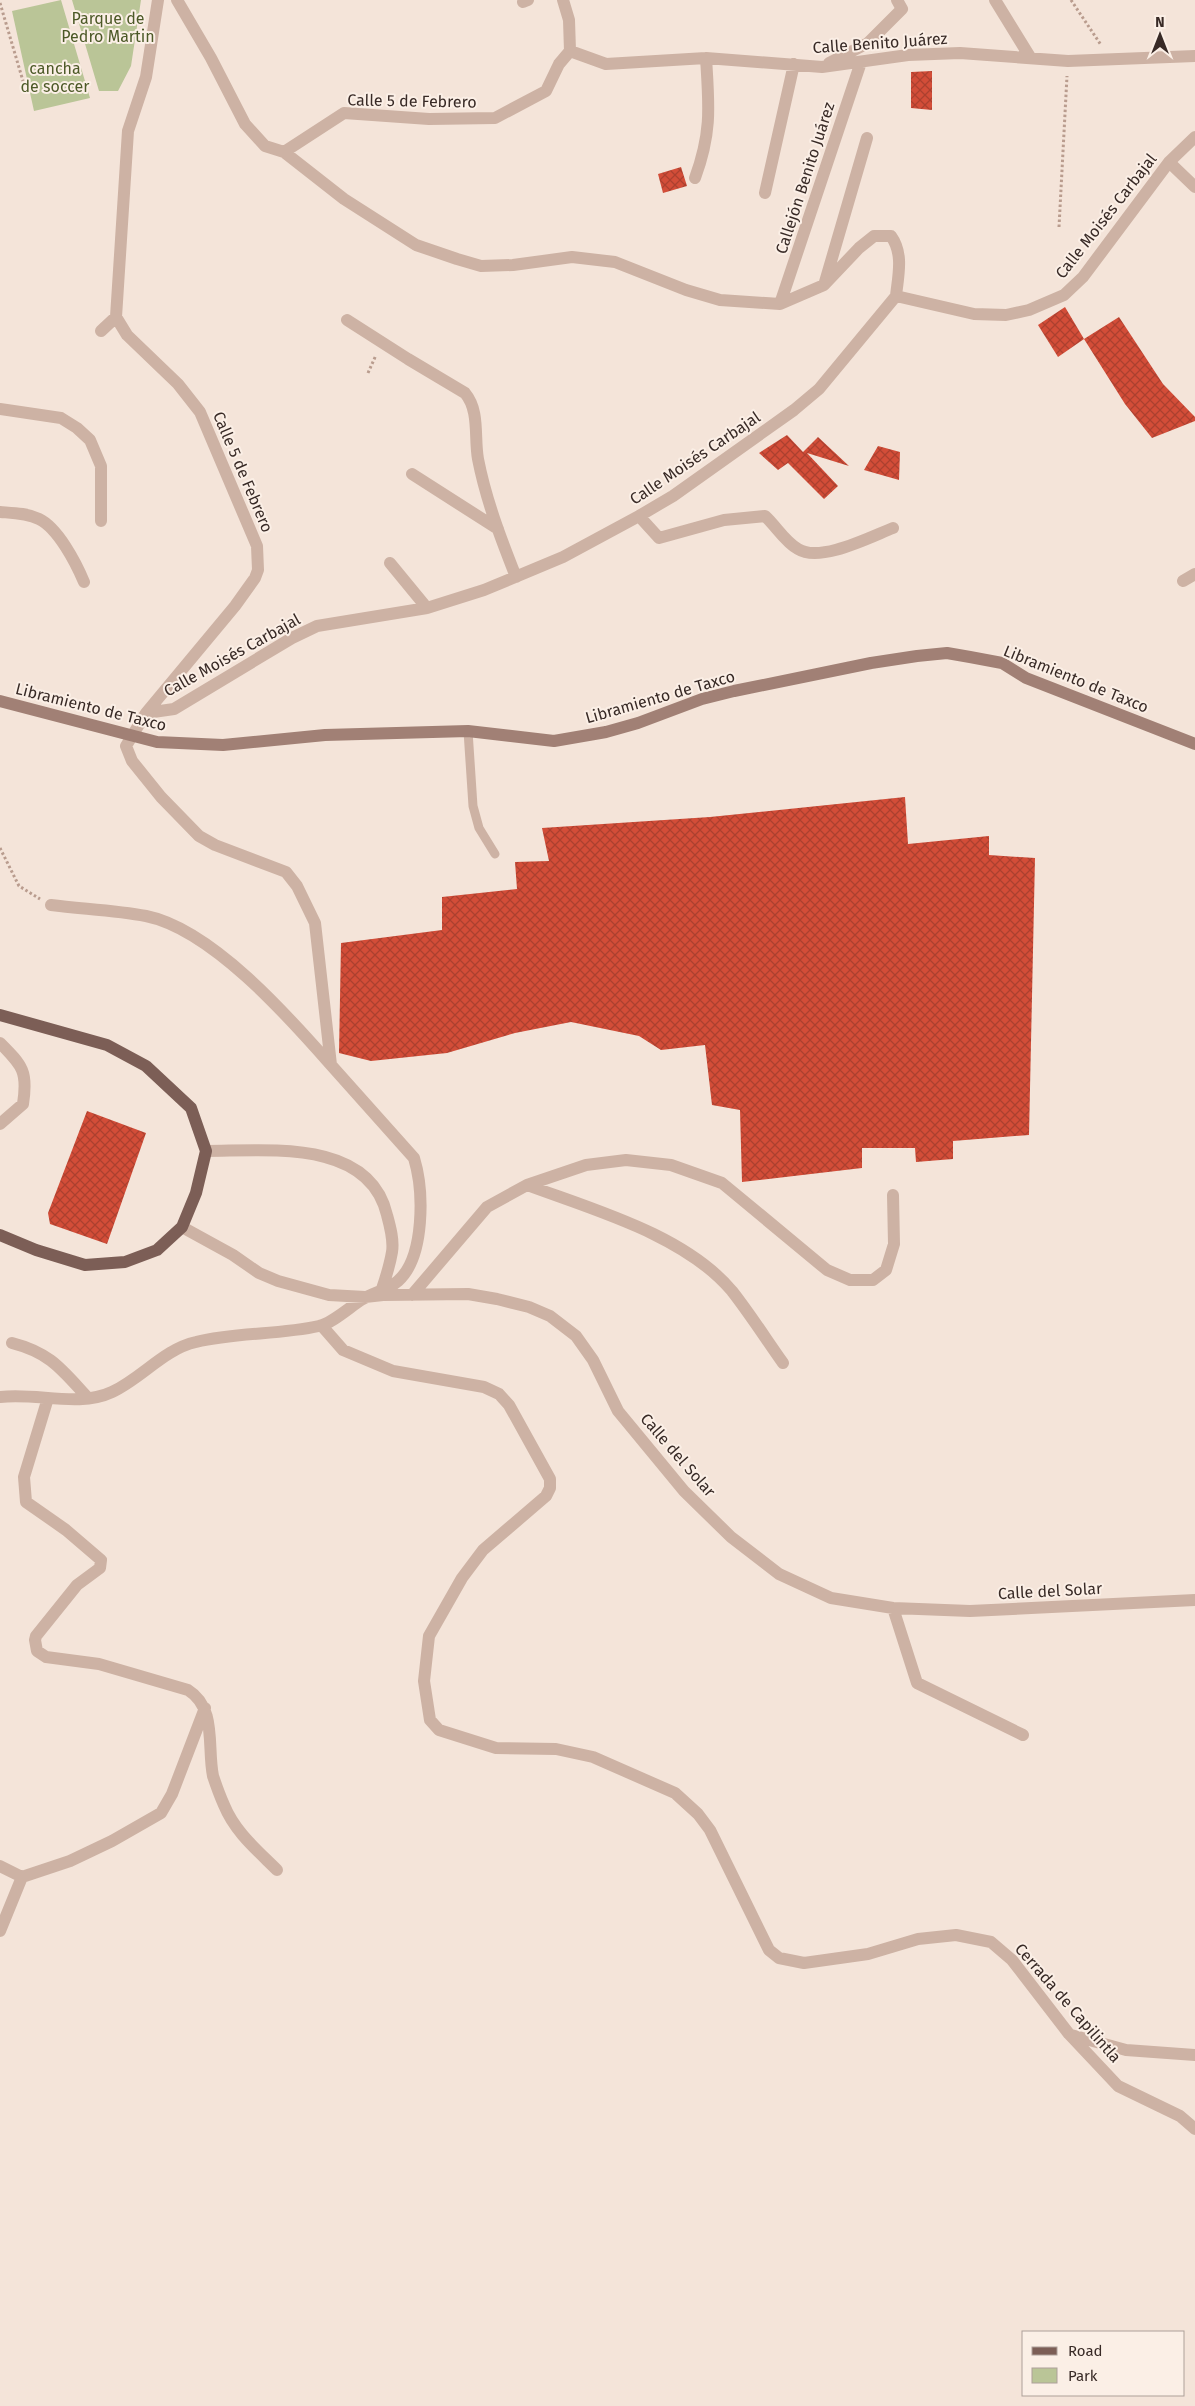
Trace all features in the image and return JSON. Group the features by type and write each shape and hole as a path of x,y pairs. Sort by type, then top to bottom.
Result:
{"main road":[{"name":"Libramiento de Taxco","path":"0,701 157,742 223,745 326,736 468,731 532,740 573,739 638,723 702,699 734,691 872,663 947,653 1002,663 1026,678 1195,744"},
{"path":"0,1015 107,1045 146,1066 191,1108 206,1151 196,1193 182,1227 157,1250 125,1262 85,1265 36,1250 0,1235"}],"street":[{"path":"101,331 116,317 128,131 146,77 158,0"},
{"path":"177,0 245,124 265,146 284,152 344,199 416,245 482,266 513,265 572,257 615,262 686,290 720,300 780,304 824,285 859,248 874,236 891,236 897,244 899,258 896,296"},
{"path":"563,0 569,20 570,51"},
{"path":"822,67 868,42 902,9 897,0"},
{"path":"995,0 1030,57"},
{"name":"Calle 5 de Febrero","path":"284,152 344,113 429,119 495,118 546,91 559,64 570,51"},
{"name":"Calle Benito Juárez","path":"570,51 606,64 706,58 822,67 908,55 960,53 1068,60 1195,56"},
{"path":"695,178 704,153 710,114 706,58"},
{"name":"Callejón Benito Juárez","path":"780,304 861,62"},
{"path":"765,193 794,64"},
{"name":"Calle Moisés Carbajal","path":"146,713 174,709 292,638 317,626 427,608 516,577 563,557 639,516 673,496 800,405 819,388 896,296 974,314 1006,315 1029,310 1064,295 1083,277 1169,162 1195,136"},
{"path":"824,285 867,138"},
{"path":"1169,162 1195,186"},
{"name":"Calle 5 de Febrero","path":"116,317 127,335 178,384 200,412 257,546 258,570 254,578 235,606 146,713"},
{"path":"347,320 408,360 465,393 471,401 478,460 498,529 516,577"},
{"path":"0,408 61,418 77,428 90,440 101,466 102,521"},
{"path":"412,474 498,529"},
{"path":"0,512 24,514 41,520 70,551 84,582"},
{"path":"639,516 659,538 724,520 765,516 797,549 817,554 842,548 893,528"},
{"path":"390,563 427,608"},
{"path":"1183,581 1195,574"},
{"path":"146,713 130,736 126,746 132,761 161,798 199,836 215,845 286,872 306,900 315,923 331,1065"},
{"path":"0,1397 32,1395 48,1398 88,1398 111,1392 180,1346 224,1337 322,1326 365,1297 398,1281 414,1253 420,1210 418,1171 414,1158 409,1151 302,1033 238,969 187,932 147,916 51,905"},
{"path":"0,1044 16,1059 27,1081 24,1104 0,1124"},
{"path":"206,1151 278,1151 320,1155 354,1166 374,1185 384,1202 392,1235 392,1251 382,1289"},
{"path":"412,1295 487,1207 527,1185 586,1165 626,1160 671,1166 722,1183 826,1270 850,1280 873,1280 886,1270 894,1244 893,1195"},
{"path":"527,1185 626,1222 689,1253 731,1290 783,1363"},
{"name":"Calle del Solar","path":"182,1227 233,1255 259,1273 278,1281 329,1295 365,1297 383,1295 475,1295 521,1305 550,1316 576,1336 593,1360 618,1411 684,1491 731,1538 779,1574 831,1598 893,1608 970,1611 1195,1600"},
{"name":"Cerrada de Capilintla","path":"322,1326 343,1350 393,1372 484,1387 500,1394 509,1405 550,1479 550,1488 546,1496 483,1550 462,1578 429,1636 424,1681 430,1720 439,1730 496,1748 572,1751 593,1757 675,1793 698,1814 710,1830 769,1950 779,1958 804,1963 868,1954 918,1939 956,1935 991,1942 1012,1960 1069,2034 1118,2086 1180,2116 1195,2129"},
{"path":"12,1343 34,1348 58,1365 88,1398"},
{"path":"48,1398 24,1477 26,1502 66,1530 102,1560 100,1568 77,1585 36,1636 37,1652 46,1657 99,1664 188,1690 198,1696 205,1708 213,1775 224,1806 237,1830 277,1870"},
{"path":"893,1608 917,1683 1023,1735"},
{"path":"0,1866 22,1877 70,1861 112,1841 161,1814 180,1776 205,1708"},
{"path":"0,1931 22,1877"},
{"path":"1069,2034 1126,2050 1195,2055"}],"lane":[{"path":"468,731 473,806 479,828 495,854"}],"path":[{"path":"1071,0 1111,60"},
{"path":"0,4 23,81"},
{"path":"1059,227 1068,60"},
{"path":"0,848 19,886 51,905"}],"green space":[{"name":"cancha de soccer","path":"61,0 90,98 34,111 12,11"},
{"name":"Parque de Pedro Martin","path":"72,0 141,0 131,66 118,91 99,91"}],"building":[{"path":"932,71 932,110 911,108 911,72"},
{"path":"681,167 687,186 663,193 658,174"},
{"path":"1065,307 1084,339 1058,357 1038,325"},
{"path":"1119,317 1163,384 1195,417 1195,421 1152,438 1125,404 1084,339"},
{"path":"787,435 803,452 818,437 849,466 807,453 838,486 824,499 788,463 778,470 759,453"},
{"path":"878,446 900,452 899,480 864,470"},
{"path":"905,797 908,844 989,836 989,855 1035,858 1029,1135 953,1141 953,1159 916,1162 915,1148 862,1148 862,1168 742,1182 740,1110 712,1105 705,1045 661,1050 639,1036 571,1022 515,1033 447,1053 371,1061 339,1053 341,943 442,930 442,897 517,889 515,862 549,861 542,828 710,817"},
{"path":"87,1111 146,1133 107,1244 50,1224 48,1213"}]}
